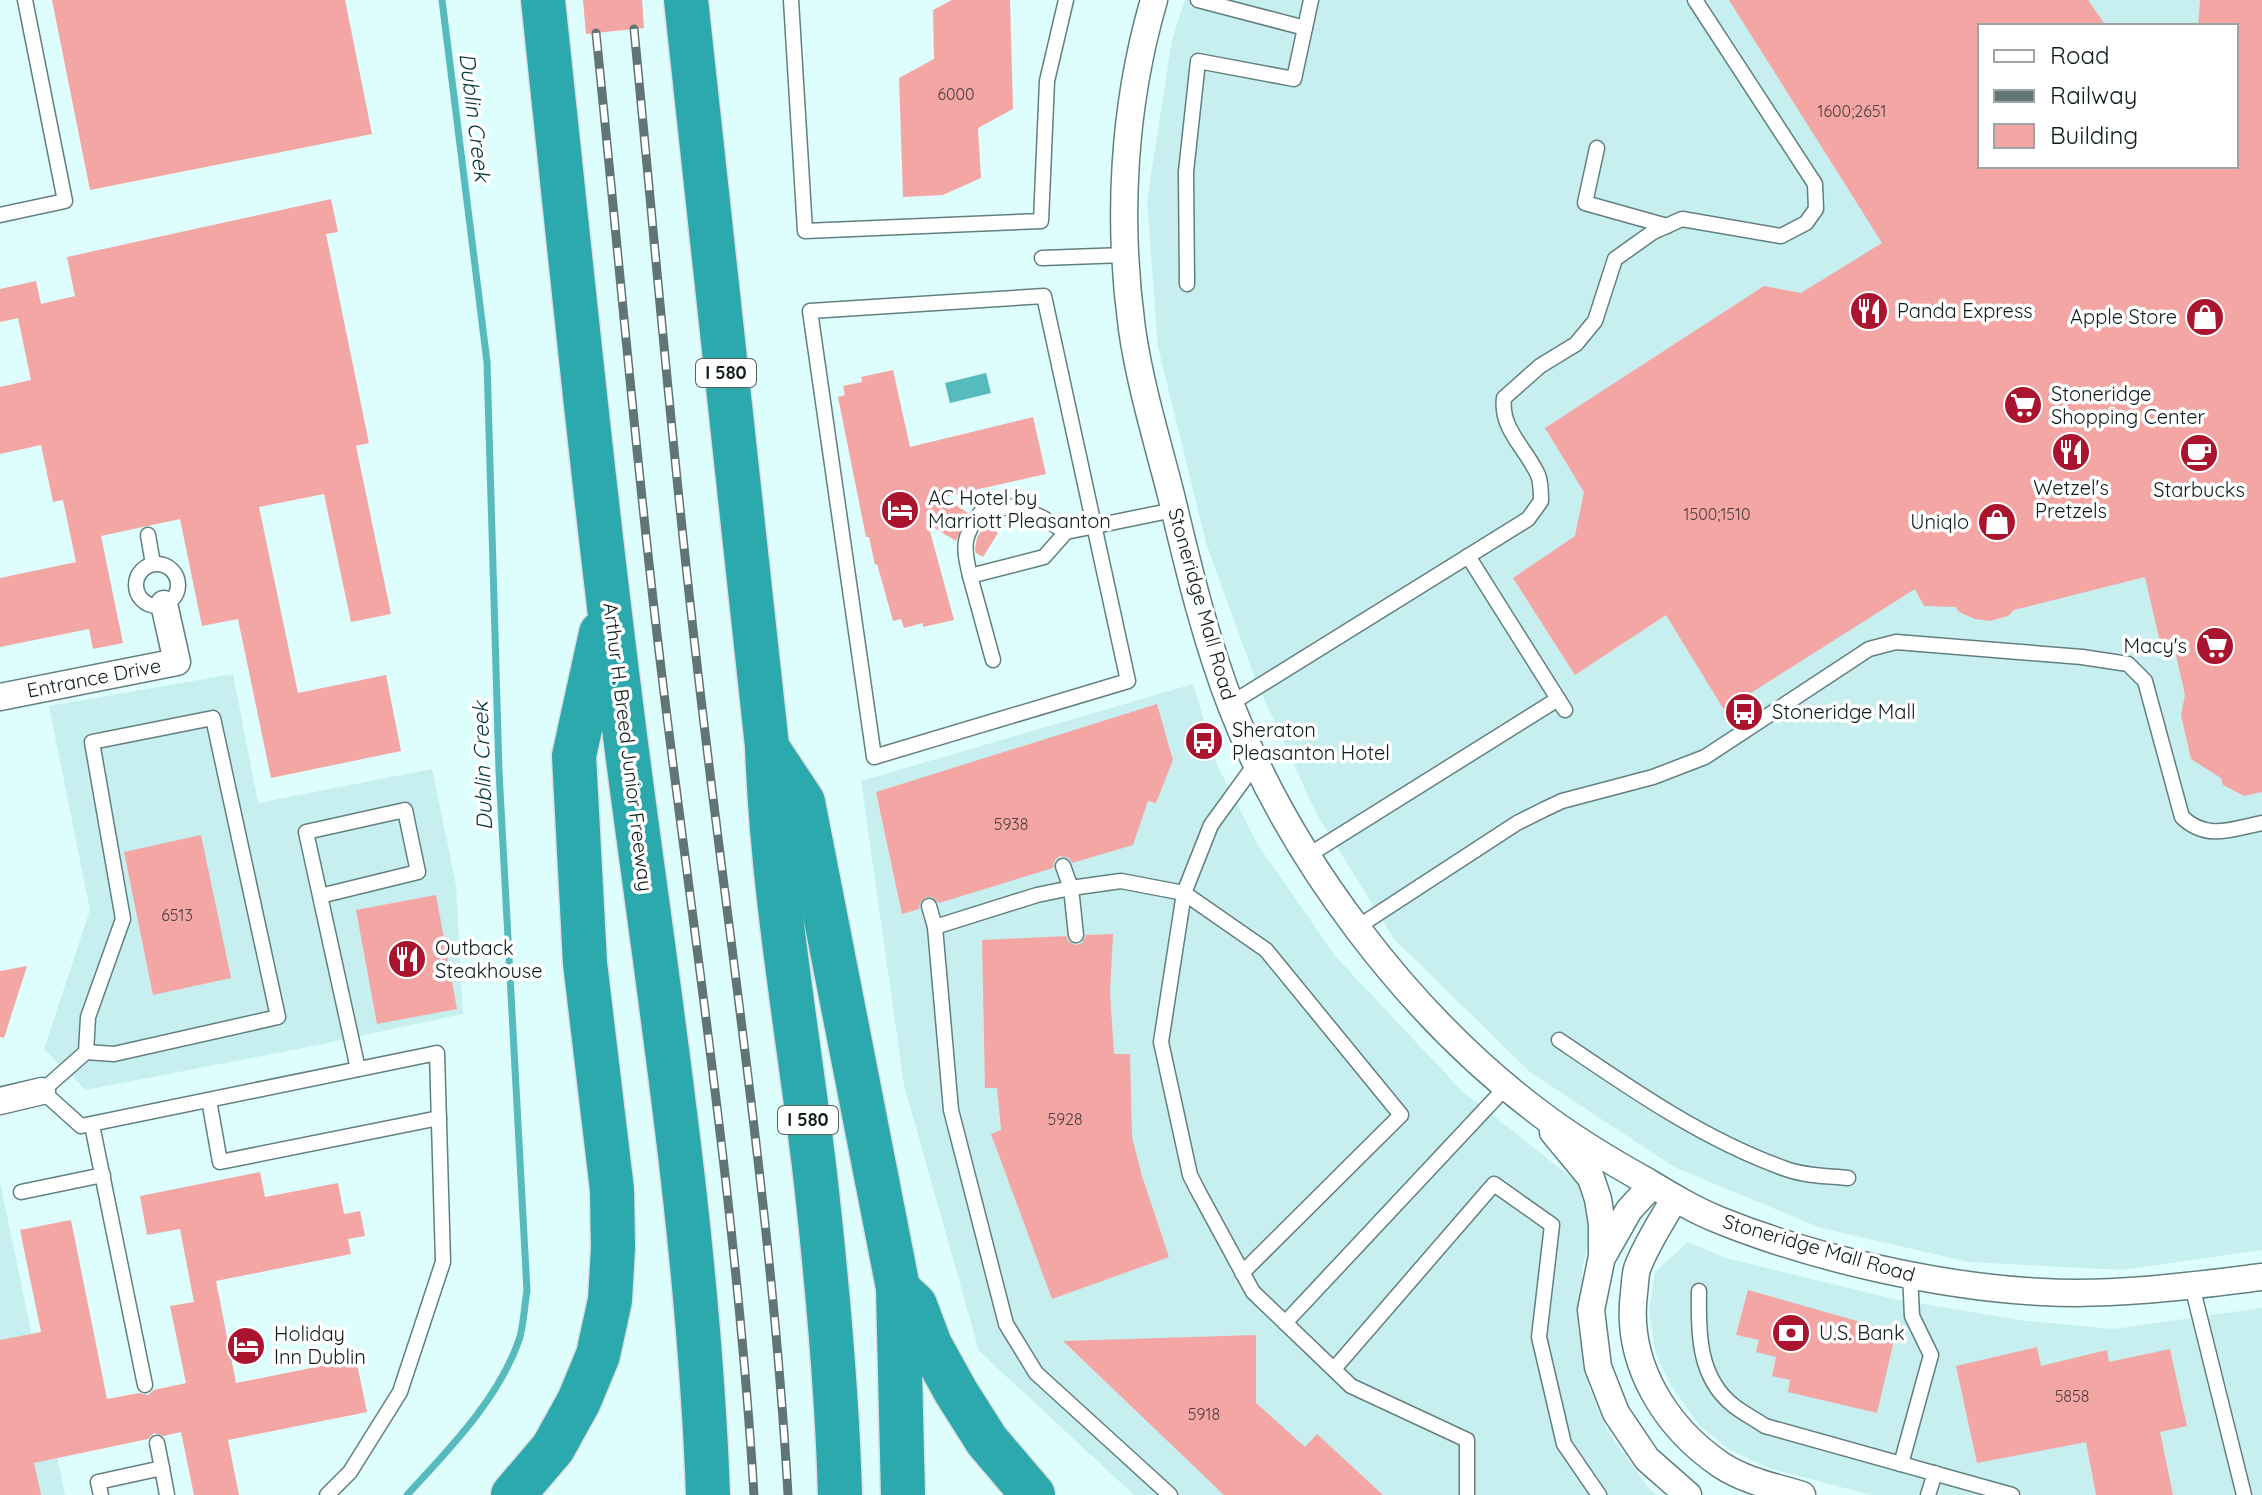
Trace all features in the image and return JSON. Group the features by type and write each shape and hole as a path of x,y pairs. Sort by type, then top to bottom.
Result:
{"highway":[{"name":"Arthur H. Breed Junior Freeway","path":"543,0 609,599 679,1129 692,1251 708,1495"},
{"name":"I 580","path":"686,0 767,746 769,813 815,1175 829,1312 840,1495"},
{"path":"513,1495 553,1448 579,1401 598,1355 610,1300 612,1190 585,963 574,756 609,599"},
{"path":"767,746 803,802 898,1288 903,1495"},
{"path":"898,1288 915,1305 930,1345 979,1429 1033,1495"}],"street":[{"name":"Stoneridge Mall Road","path":"1154,0 1132,100 1124,173 1125,255 1132,331 1174,510 1207,637 1230,704 1256,763 1307,856 1356,928 1396,976 1438,1021 1536,1111 1615,1164 1675,1198 1715,1219 1772,1239 1910,1274 2041,1292 2114,1292 2262,1277"},
{"name":"Entrance Drive","path":"0,697 177,662 164,604"},
{"path":"0,1101 42,1091"},
{"path":"1536,1111 1591,1178 1598,1199 1602,1256 1591,1310 1598,1367 1616,1413 1647,1459 1688,1495"},
{"path":"1602,1256 1629,1210 1652,1185"},
{"path":"1675,1198 1636,1271 1631,1314 1638,1360 1657,1400 1685,1434 1722,1466 1761,1483 1802,1495"}],"lane":[{"path":"0,215 65,201 25,0"},
{"path":"791,0 805,231 1041,221 1047,81 1066,0"},
{"path":"1198,0 1305,28"},
{"path":"1187,284 1186,172 1198,61 1294,79 1311,0"},
{"path":"1230,704 1528,519 1541,501 1539,477 1502,412 1504,398 1540,366 1576,344 1595,321 1615,259 1653,232 1682,219 1781,236 1806,223 1816,209 1815,184 1695,0"},
{"path":"1597,148 1585,203 1667,226"},
{"path":"1042,258 1125,255"},
{"path":"1044,296 1094,527 1128,681 874,757 810,311 1044,296"},
{"path":"993,660 963,549 968,528 982,511 1016,506 1066,532"},
{"path":"970,576 1044,557 1066,532 1174,510"},
{"path":"148,535 153,564"},
{"path":"1307,856 1561,704 1468,556"},
{"path":"153,564 167,567 176,577 177,590 164,604 151,605 137,591 141,571 153,564"},
{"path":"1356,928 1517,823 1562,801 1653,777 1705,757 1869,649 1896,642 2082,657 2128,664 2145,681 2182,817 2194,828 2210,833 2262,823"},
{"path":"86,1052 114,1054 278,1017 213,718 92,742 123,919 88,1017 86,1052 42,1091 81,1126 92,1125 437,1053 443,1262 400,1392 350,1472 327,1495"},
{"path":"1256,763 1211,825 1184,893 1161,1042 1190,1175 1253,1292 1285,1323 1351,1386 1467,1440 1467,1495"},
{"path":"320,896 418,872 405,810 306,832 320,896 358,1069"},
{"path":"1063,866 1071,888 1076,935"},
{"path":"935,927 1037,895 1121,881 1184,893 1266,950 1401,1115 1242,1273"},
{"path":"929,906 935,927 951,1110 1006,1324 1036,1373 1170,1495"},
{"path":"1559,1040 1677,1117 1732,1145 1789,1170 1848,1178"},
{"path":"1285,1323 1507,1086"},
{"path":"209,1100 220,1162 439,1118"},
{"path":"92,1125 145,1385"},
{"path":"21,1192 103,1175"},
{"path":"1334,1369 1494,1184 1552,1225 1539,1337 1564,1444 1599,1495"},
{"path":"1901,1464 1931,1355 1912,1316 1910,1274"},
{"path":"2192,1286 2244,1495"},
{"path":"1699,1291 1698,1334 1707,1373 1731,1404 1765,1426 2012,1495"},
{"path":"157,1443 167,1495"},
{"path":"101,1495 98,1482 162,1468"},
{"path":"1928,1495 1935,1473"}],"shaded area":[{"name":"Stoneridge Shopping Center","path":"1185,0 2262,0 2262,1250 2122,1270 1969,1262 1821,1228 1674,1167 1530,1072 1394,939 1317,815 1256,681 1206,543 1158,347 1147,201 1172,40"},
{"path":"233,674 258,803 432,769 456,885 463,1014 86,1090 44,1049 90,910 49,706"},
{"path":"1193,684 1218,767 1258,845 1336,957 1462,1091 1585,1188 1593,1226 1583,1265 1578,1328 1589,1387 1608,1432 1650,1490 1658,1495 1134,1495 979,1351 904,1085 861,781"},
{"path":"0,1182 65,1495 0,1495"},
{"path":"1688,1242 1726,1258 1893,1299 2026,1321 2114,1329 2262,1308 2262,1495 1871,1495 1769,1468 1730,1450 1700,1426 1672,1387 1656,1354 1649,1311 1655,1272"}],"water":[{"path":"986,373 991,393 950,403 945,383"}],"building":[{"path":"52,0 345,0 372,134 90,190"},
{"path":"583,0 642,0 644,28 586,34"},
{"path":"952,0 1010,0 1013,109 978,128 981,178 943,195 903,197 899,78 934,59 933,10"},
{"path":"1729,0 2088,0 2105,24 1978,24 1978,168 2238,168 2238,24 2198,24 2200,0 2262,0 2262,792 2244,796 2223,785 2221,778 2191,759 2181,715 2185,695 2175,651 2160,642 2145,577 2014,610 2008,616 1990,621 1975,619 1959,612 1956,607 1924,606 1915,589 1724,710 1666,615 1575,675 1513,578 1575,536 1584,492 1545,428 1764,286 1801,293 1882,243"},
{"path":"331,199 338,232 326,234 369,443 356,446 391,614 351,622 324,494 259,507 298,693 386,675 401,751 271,778 238,619 202,626 180,519 101,536 123,643 93,649 89,629 0,647 0,578 76,562 63,500 53,502 41,445 0,454 0,387 31,380 18,318 0,322 0,289 36,281 41,304 75,296 67,257"},
{"name":"AC Hotel by Marriott Pleasanton","path":"893,370 910,447 1033,417 1046,474 944,497 968,513 956,541 928,524 954,620 923,627 923,623 904,628 901,619 893,621 869,537 866,537 838,397 845,395 843,386 862,382 861,377"},
{"path":"985,524 998,533 983,557 975,549"},
{"path":"1157,704 1173,760 1156,803 1148,801 1133,845 1072,863 1069,858 1060,856 1053,868 939,903 932,897 926,897 919,909 902,914 876,792"},
{"path":"201,835 231,978 153,995 124,852"},
{"name":"Outback Steakhouse","path":"436,895 457,1009 377,1024 356,910"},
{"path":"1113,934 1110,992 1114,1054 1130,1054 1132,1137 1169,1257 1052,1299 991,1134 1001,1130 997,1088 985,1088 982,940 1066,936 1076,945 1082,943 1086,935"},
{"path":"27,966 4,1038 0,1037 0,971"},
{"path":"260,1172 265,1197 338,1183 344,1214 360,1211 365,1236 348,1239 351,1254 216,1281 236,1383 356,1359 367,1412 228,1440 239,1495 194,1495 181,1432 164,1436 154,1433 148,1439 34,1463 41,1495 0,1495 0,1340 41,1332 20,1230 71,1220 107,1399 139,1393 148,1395 154,1390 186,1383 170,1306 194,1302 180,1229 147,1235 140,1196"},
{"path":"1748,1290 1896,1332 1877,1413 1788,1392 1790,1380 1772,1376 1776,1357 1756,1352 1759,1340 1736,1335"},
{"path":"1256,1335 1256,1403 1305,1447 1317,1434 1383,1495 1224,1495 1063,1341"},
{"path":"2037,1347 2041,1366 2107,1350 2109,1362 2170,1349 2187,1426 2160,1432 2173,1495 2096,1495 2086,1442 1977,1463 1956,1366"}],"waterway":[{"name":"Dublin Creek","path":"407,1495 471,1423 499,1383 519,1340 527,1291 499,771 487,362 442,0"}],"railway":[{"path":"634,29 692,623 773,1297 788,1495"},
{"path":"596,33 656,625 728,1200 754,1495"}],"place":[{"name":"Panda Express","path":"1869,311"},
{"name":"Apple Store","path":"2205,317"},
{"name":"Stoneridge Shopping Center","path":"2023,405"},
{"name":"Wetzel's Pretzels","path":"2071,452"},
{"name":"Starbucks","path":"2199,453"},
{"name":"AC Hotel by Marriott Pleasanton","path":"900,510"},
{"name":"Uniqlo","path":"1997,522"},
{"name":"Macy's","path":"2215,646"},
{"name":"Stoneridge Mall","path":"1744,712"},
{"name":"Sheraton Pleasanton Hotel","path":"1204,741"},
{"name":"Outback Steakhouse","path":"407,959"},
{"name":"U.S. Bank","path":"1791,1333"},
{"name":"Holiday Inn Dublin","path":"246,1346"}]}
